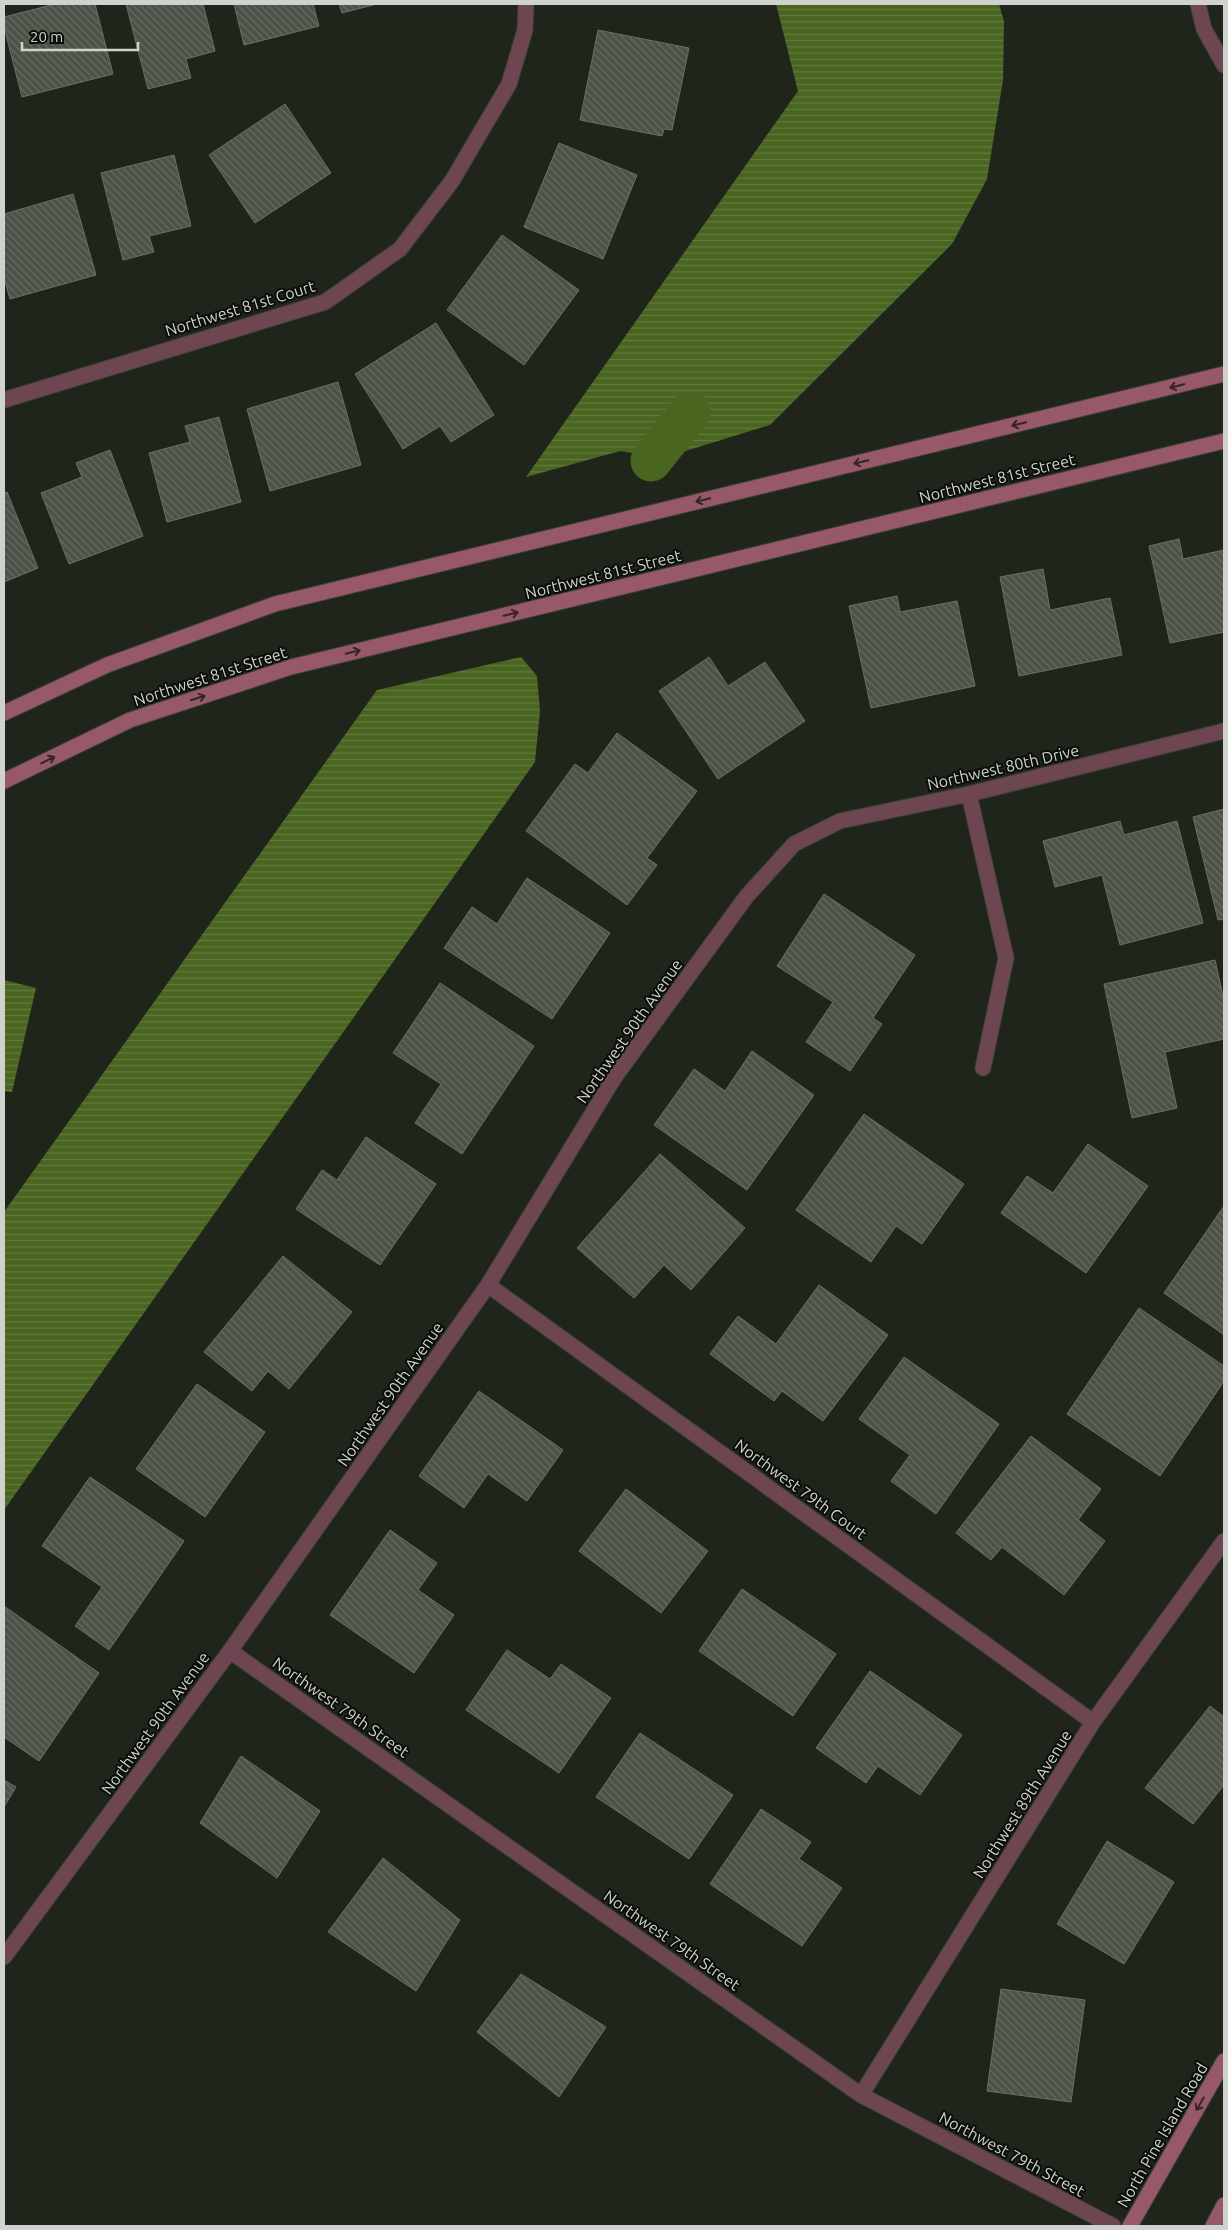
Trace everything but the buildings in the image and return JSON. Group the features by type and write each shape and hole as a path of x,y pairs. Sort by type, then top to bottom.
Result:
{"street":[{"name":"Northwest 81st Court","path":"4,400 325,302 400,250 452,180 509,84 526,30 526,4"},
{"path":"1198,4 1204,29 1224,65"},
{"path":"4,713 107,665 275,604 1224,374"},
{"name":"Northwest 81st Street","path":"4,781 130,720 291,667 1224,441"},
{"name":"Northwest 80th Drive","path":"794,844 840,821 969,794 1224,731"},
{"path":"969,794 1006,958 984,1068"},
{"name":"Northwest 90th Avenue","path":"4,1957 230,1651 488,1285 614,1078 746,897 794,844"},
{"name":"Northwest 79th Court","path":"488,1285 1093,1722"},
{"name":"Northwest 89th Avenue","path":"861,2095 1093,1722 1224,1541"},
{"name":"Northwest 79th Street","path":"230,1651 861,2095 1113,2226"},
{"name":"North Pine Island Road","path":"1130,2226 1224,2061"},
{"path":"1213,2226 1224,2205"}],"shaded area":[{"path":"776,4 999,4 1004,21 1003,80 987,179 952,244 770,425 663,458 620,451 526,477 798,91"},
{"path":"521,657 537,676 540,711 535,762 4,1510 4,1212 377,690"},
{"path":"4,980 36,988 12,1092 4,1091"}],"waterway":[{"path":"651,461 690,412"}]}
